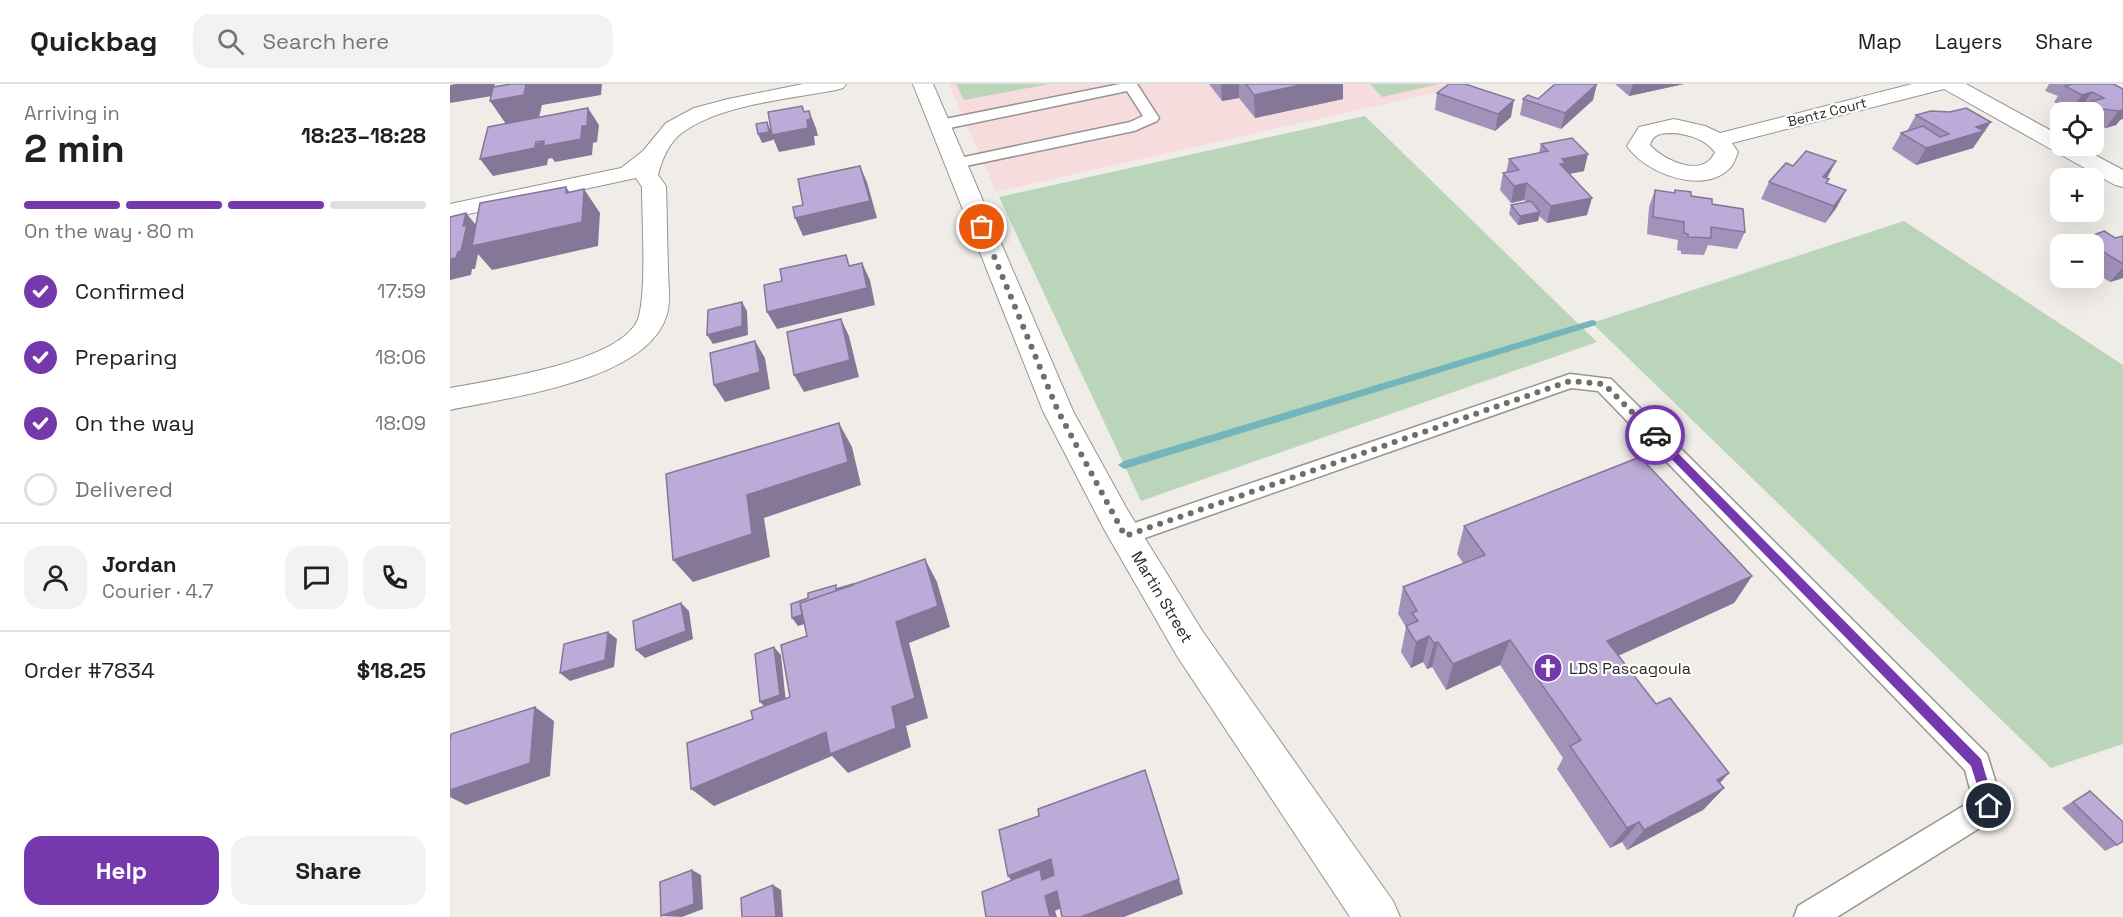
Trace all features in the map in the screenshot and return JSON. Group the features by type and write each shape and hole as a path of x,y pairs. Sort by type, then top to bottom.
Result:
{"street":[{"path":"450,211 642,168 674,128 702,113 728,105 836,84"},
{"name":"Martin Street","path":"923,84 1058,411 1125,536 1190,644 1377,917"},
{"name":"Bentz Court","path":"1718,140 1937,84"},
{"path":"1951,84 2123,180"},
{"path":"450,399 585,367 616,354 638,340 652,323 656,306 654,186 642,168"}],"lane":[{"path":"940,125 1131,85 1152,118 1134,126 956,163"},
{"path":"1125,536 1570,381 1604,384 1977,763 1989,806 1809,917"}],"shaded area":[{"path":"949,84 1473,84 996,192"}],"green space":[{"path":"956,84 1050,84 964,100"},
{"path":"1370,84 1439,84 1382,97"},
{"path":"1365,116 1597,342 1141,501 999,197"},
{"path":"1904,221 2123,365 2123,744 2051,768 1592,323"}],"building":[{"path":"526,84 524,95 490,101 493,87"},
{"path":"1246,84 1305,84 1254,95"},
{"path":"1449,84 1465,84 1514,100 1498,114 1437,93"},
{"path":"1555,84 1597,84 1565,113 1523,99 1528,95 1538,99"},
{"path":"2114,84 2123,89 2123,110 2104,109 2104,102 2090,102 2104,98 2092,92 2082,95 2065,86"},
{"path":"802,106 804,112 809,111 811,119 807,120 808,128 772,135 768,112"},
{"path":"588,108 587,126 582,126 581,139 544,146 544,141 536,142 535,148 480,159 488,127"},
{"path":"1966,108 1991,122 1976,127 1984,131 1926,148 1901,133 1923,126 1940,137 1949,134 1916,115 1931,111 1950,112"},
{"path":"767,122 769,132 758,134 756,124"},
{"path":"1572,138 1588,154 1562,159 1566,163 1560,164 1592,198 1551,206 1527,183 1514,186 1503,173 1519,170 1509,159 1548,151 1541,144"},
{"path":"1806,151 1836,161 1823,177 1829,179 1826,183 1846,190 1834,206 1769,182 1786,163 1793,166"},
{"path":"860,166 870,201 795,218 793,207 803,205 798,179"},
{"path":"566,187 566,193 584,189 582,222 472,246 480,203"},
{"path":"1655,190 1675,193 1675,190 1691,192 1691,196 1712,199 1712,204 1743,209 1745,232 1711,227 1711,238 1688,237 1688,234 1684,233 1684,222 1653,217"},
{"path":"1531,201 1540,212 1520,216 1511,205"},
{"path":"466,213 463,226 467,225 461,251 458,252 456,258 450,259 450,217"},
{"path":"2104,231 2115,238 2123,236 2123,264 2104,252 2104,234 2096,234"},
{"path":"846,255 849,266 862,263 867,288 767,312 764,285 782,281 780,269"},
{"path":"742,302 742,326 707,335 708,310"},
{"path":"841,319 850,360 794,375 787,332"},
{"path":"755,341 760,372 714,385 710,353"},
{"path":"839,423 848,462 747,495 752,534 673,560 666,474"},
{"name":"LDS Pascagoula","path":"1640,457 1752,576 1607,641 1656,704 1670,698 1729,773 1717,780 1724,788 1644,830 1639,822 1627,828 1570,746 1581,740 1510,640 1453,664 1438,642 1434,643 1429,636 1416,642 1406,626 1418,621 1412,613 1417,611 1403,587 1485,555 1464,526"},
{"path":"925,559 938,606 896,622 915,698 892,707 896,728 830,754 826,732 691,789 687,743 753,719 751,711 790,697 781,645 807,636 800,603"},
{"path":"853,584 800,603 802,615 792,618 791,604 808,598 808,593 836,585 836,589"},
{"path":"681,603 686,631 636,650 633,621"},
{"path":"608,632 605,660 560,673 564,644"},
{"path":"774,647 780,695 760,702 755,654"},
{"path":"535,707 530,763 450,790 451,734"},
{"path":"1145,770 1179,879 1081,917 1062,917 1057,891 1045,896 1050,917 986,917 982,892 1040,869 1042,880 1054,875 1051,859 1008,876 999,830 1039,816 1038,809"},
{"path":"2090,791 2123,822 2123,841 2117,845 2073,802"},
{"path":"692,870 694,904 661,916 660,882"},
{"path":"773,885 776,917 742,917 741,898"}],"waterway":[{"path":"1124,465 1592,323"}],"way so far":[{"path":"982,227 1058,411 1125,536 1570,381 1604,384 1655,435"}],"place":[{"name":"LDS Pascagoula","path":"1548,668"}],"route":[{"path":"1655,435 1977,763 1989,806"}]}
